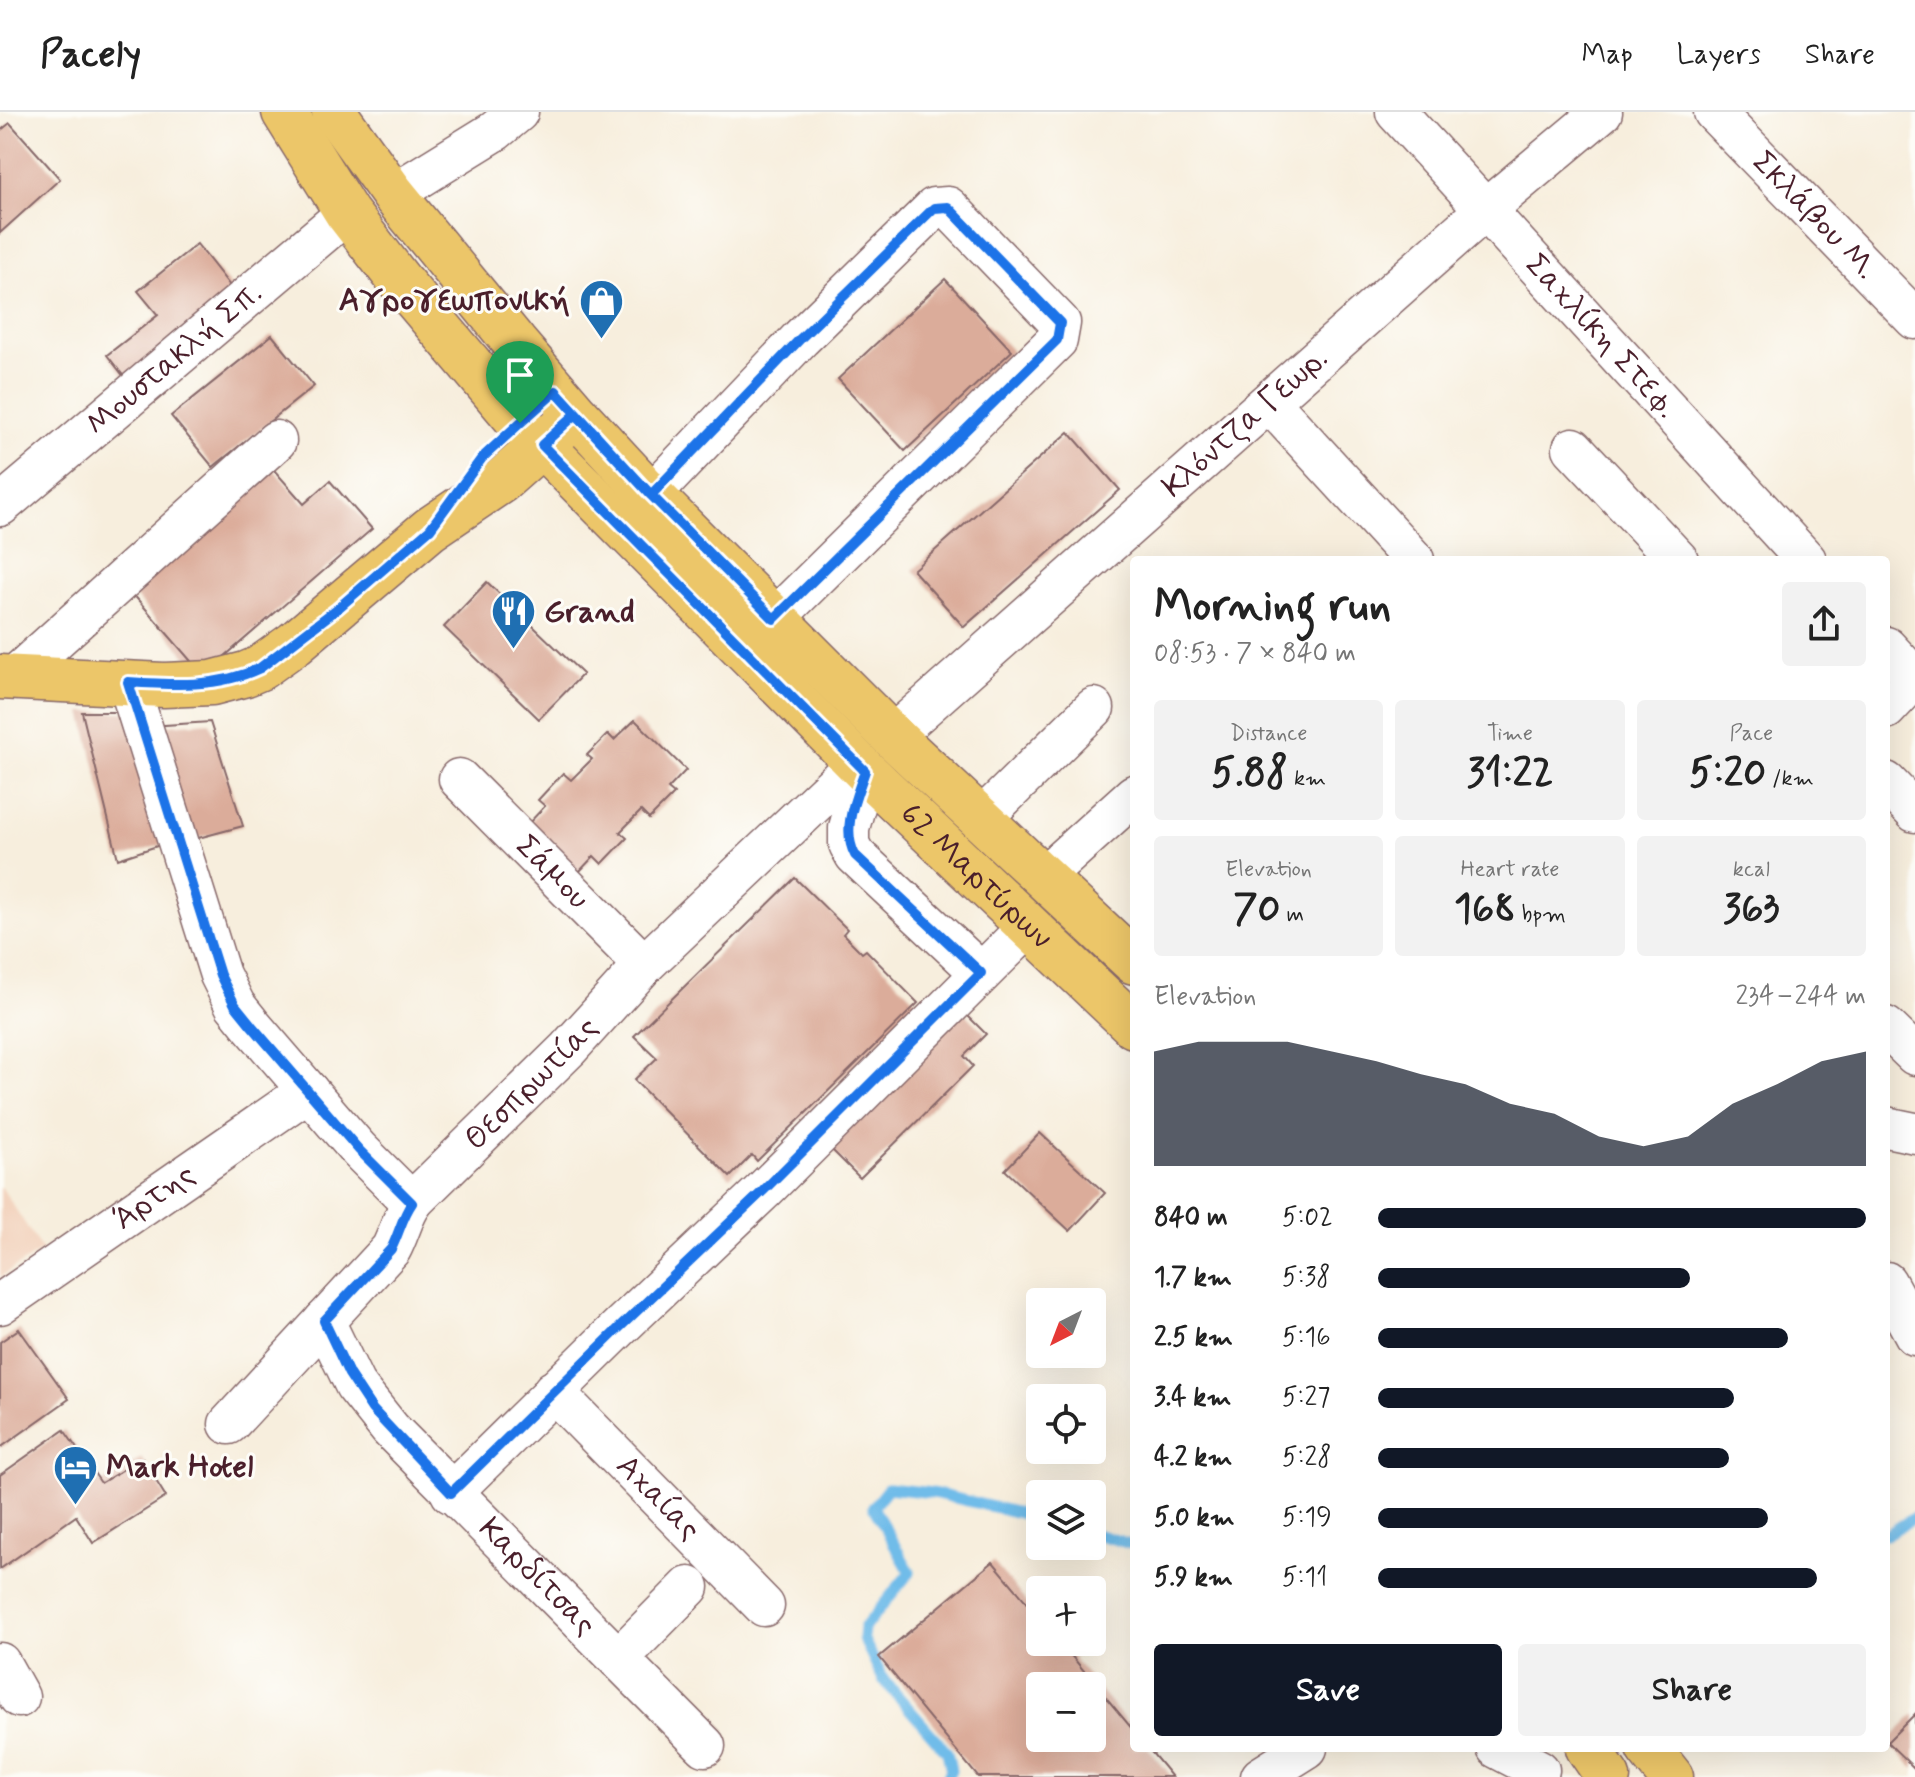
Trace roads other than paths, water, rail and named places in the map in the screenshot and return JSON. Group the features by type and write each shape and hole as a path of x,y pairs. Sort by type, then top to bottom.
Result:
{"main road":[{"name":"62 Μαρτύρων","path":"284,112 347,213 399,280 531,434 861,767 1130,1022"},
{"name":"62 Μαρτύρων","path":"334,112 393,194 566,403 651,495 892,736 1130,958"},
{"path":"6,677 164,685 212,683 260,668 337,609 430,529 501,481 531,434 566,403"},
{"path":"1651,1752 1671,1777"},
{"path":"1558,1763 1608,1777"}],"street":[{"path":"393,194 495,131 518,112"},
{"name":"Σαχλίκη Στεφ.","path":"1396,112 1802,556"},
{"name":"Κλόντζα Γεωρ.","path":"892,736 1485,210 1602,112"},
{"name":"Σκλάβου Μ.","path":"1714,112 1915,319"},
{"path":"651,495 801,338 934,208 948,207 1060,323 1057,340 774,619"},
{"name":"Μουστακλή Σπ.","path":"0,506 347,213"},
{"path":"1269,402 1410,556"},
{"path":"6,677 276,441"},
{"path":"1573,448 1674,556"},
{"path":"1890,651 1915,678 1890,705"},
{"path":"128,682 220,975 235,1005 359,1150 412,1203"},
{"path":"981,819 1094,708"},
{"path":"861,767 849,828 849,844 855,855 981,973"},
{"name":"Θεσπρωτίας","path":"229,1424 391,1249 412,1203 568,1049 644,965 861,767"},
{"name":"Σάμου","path":"459,779 644,965"},
{"path":"1890,786 1915,812"},
{"path":"1043,877 1130,799"},
{"path":"451,1493 763,1191 1029,926"},
{"path":"1890,1031 1915,1055"},
{"name":"Άρτης","path":"0,1304 308,1091"},
{"path":"1890,1128 1915,1133"},
{"path":"1890,1289 1915,1335"},
{"name":"Καρδίτσας","path":"324,1321 349,1374 372,1409 451,1493 705,1746"},
{"name":"Αχαίας","path":"553,1391 764,1606"},
{"name":"Αχαίας","path":"618,1659 689,1587"},
{"path":"0,1663 19,1697"},
{"path":"1261,1777 1301,1752"},
{"path":"1513,1752 1558,1763"}],"waterway":[{"path":"947,1777 951,1770 947,1752 883,1679 863,1638 864,1628 910,1572 873,1507 888,1488 933,1493 1026,1515"},
{"path":"1890,1533 1915,1517"},
{"path":"1106,1537 1130,1544"}],"place":[{"name":"Αγρογεωπονική","path":"601,340"},
{"name":"Grand","path":"513,651"},
{"name":"Mark Hotel","path":"75,1506"}]}
